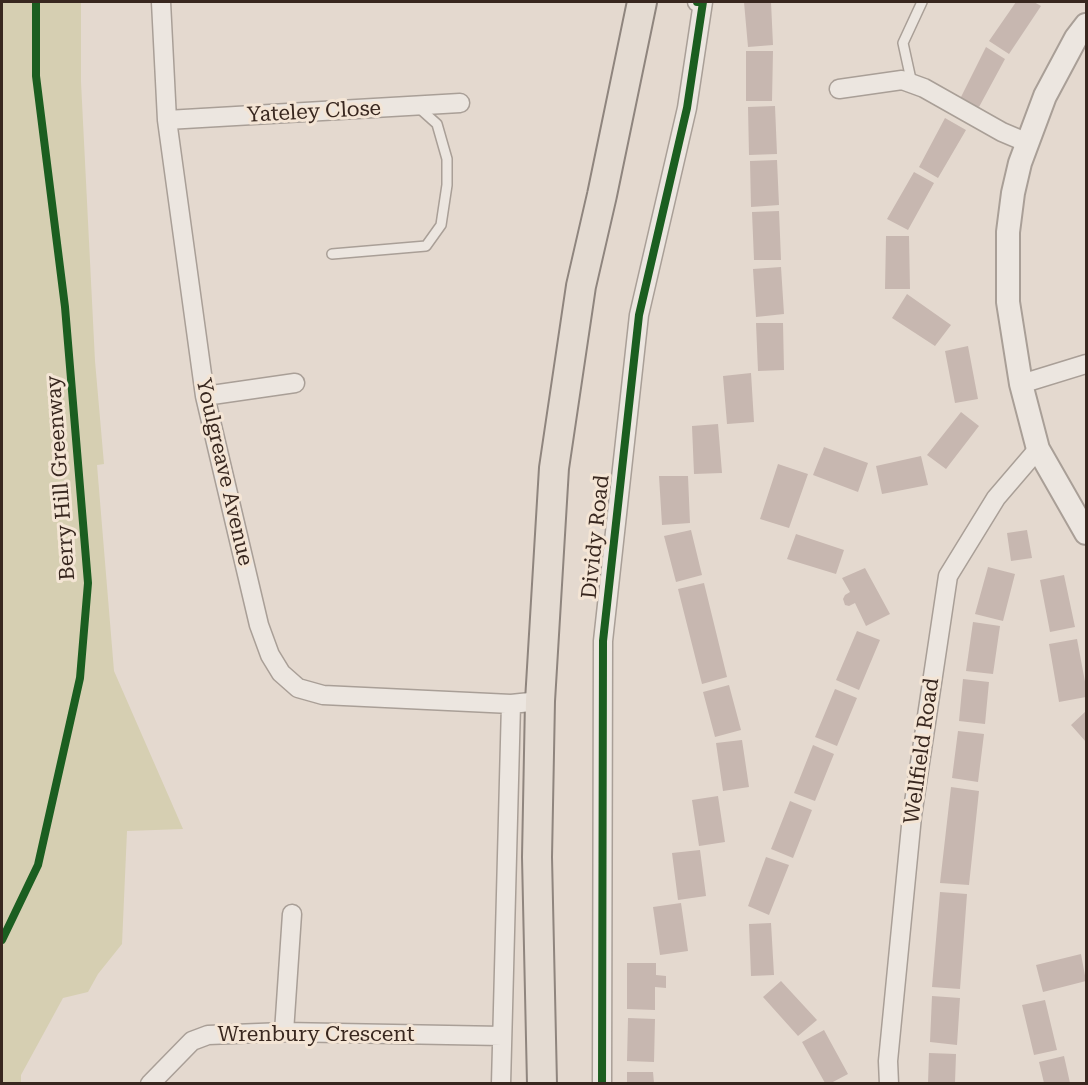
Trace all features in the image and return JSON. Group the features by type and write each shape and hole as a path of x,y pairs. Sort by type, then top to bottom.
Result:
{"main road":[{"name":"Dividy Road","path":"542,1083 537,857 540,701 554,468 581,286 642,2"}],"street":[{"name":"Youlgreave Avenue","path":"161,2 167,120 205,396 259,625 270,655 281,673 298,688 323,695 511,704 540,701"},
{"name":"Dividy Road","path":"602,1083 603,641 639,315 687,108 701,2"},
{"path":"1086,25 1076,38 1045,96 1013,193 1008,232 1008,302 1021,384 1038,448 1086,533"},
{"path":"839,89 902,80 924,88 1002,132 1028,143"},
{"name":"Yateley Close","path":"167,120 460,103"},
{"path":"1021,384 1086,364"},
{"path":"205,396 295,383"},
{"name":"Wellfield Road","path":"889,1083 888,1061 912,816 948,576 996,498 1038,448"},
{"path":"501,1083 511,704"},
{"path":"284,1032 291,914"},
{"name":"Wrenbury Crescent","path":"150,1083 192,1041 208,1035 284,1032 502,1036"}],"lane":[{"path":"912,84 903,44 922,2"},
{"path":"332,254 426,246 441,225 447,185 447,159 437,124 416,106"}],"shaded area":[{"path":"2,2 81,2 81,82 95,361 104,464 97,465 114,671 183,829 127,831 122,944 98,974 88,992 63,998 21,1075 21,1084 2,1083"}],"building":[{"path":"744,2 771,2 773,45 748,47"},
{"path":"1016,2 1034,2 1041,6 1009,54 989,41"},
{"path":"986,47 1005,59 979,107 960,99"},
{"path":"746,51 773,51 772,101 746,101"},
{"path":"775,106 777,154 749,155 748,107"},
{"path":"945,118 966,130 938,178 919,167"},
{"path":"777,160 779,205 751,207 750,161"},
{"path":"914,172 934,183 908,230 887,219"},
{"path":"779,211 781,260 754,260 752,212"},
{"path":"886,236 909,236 910,289 885,289"},
{"path":"781,267 784,314 756,317 753,269"},
{"path":"907,294 951,325 935,346 892,318"},
{"path":"756,323 783,323 784,370 758,371"},
{"path":"968,346 978,399 955,403 945,351"},
{"path":"751,373 754,422 727,424 723,376"},
{"path":"961,412 979,426 946,469 927,455"},
{"path":"718,424 722,473 694,474 692,426"},
{"path":"824,447 868,463 858,492 813,475"},
{"path":"921,456 928,485 882,494 876,466"},
{"path":"778,464 808,474 789,528 760,519"},
{"path":"659,476 688,476 690,523 662,525"},
{"path":"691,530 702,575 676,582 664,536"},
{"path":"1027,530 1032,558 1011,561 1007,533"},
{"path":"796,534 844,550 836,574 787,559"},
{"path":"988,567 1015,574 1003,621 975,614"},
{"path":"865,568 890,614 866,626 855,603 845,605 843,599 850,592 842,578"},
{"path":"1064,575 1075,627 1050,632 1040,580"},
{"path":"704,583 727,677 702,684 678,589"},
{"path":"973,622 1000,626 993,674 966,671"},
{"path":"857,631 880,640 859,690 836,680"},
{"path":"1077,639 1086,697 1059,702 1049,644"},
{"path":"963,679 989,682 985,724 959,721"},
{"path":"729,685 741,730 715,737 703,692"},
{"path":"835,689 857,698 837,746 815,737"},
{"path":"1086,711 1086,742 1071,725"},
{"path":"958,731 984,734 978,782 952,778"},
{"path":"742,740 749,787 723,791 716,743"},
{"path":"813,745 834,754 815,801 794,793"},
{"path":"951,787 979,791 969,885 940,883"},
{"path":"718,796 725,842 699,846 692,800"},
{"path":"790,801 812,810 793,858 771,849"},
{"path":"700,850 706,896 678,900 672,853"},
{"path":"766,857 789,865 769,915 748,906"},
{"path":"940,892 967,894 960,989 932,987"},
{"path":"681,903 688,951 660,955 653,907"},
{"path":"771,923 774,975 751,976 749,924"},
{"path":"1081,954 1086,981 1043,992 1036,965"},
{"path":"627,963 656,963 656,975 666,976 666,988 655,987 655,1010 627,1009"},
{"path":"781,981 817,1020 798,1036 763,997"},
{"path":"932,996 960,998 957,1045 930,1042"},
{"path":"1045,1000 1057,1050 1034,1055 1022,1005"},
{"path":"628,1018 655,1019 654,1062 627,1061"},
{"path":"824,1030 848,1074 831,1083 825,1083 802,1042"},
{"path":"929,1053 956,1054 955,1083 928,1083"},
{"path":"1064,1056 1070,1083 1044,1083 1039,1062"},
{"path":"627,1072 653,1072 654,1083 627,1083"}],"cycle path":[{"name":"Berry Hill Greenway","path":"2,940 38,865 80,678 88,583 65,307 36,76 36,2"},
{"path":"602,1084 603,641 639,315 687,108 703,2 697,2"}]}
